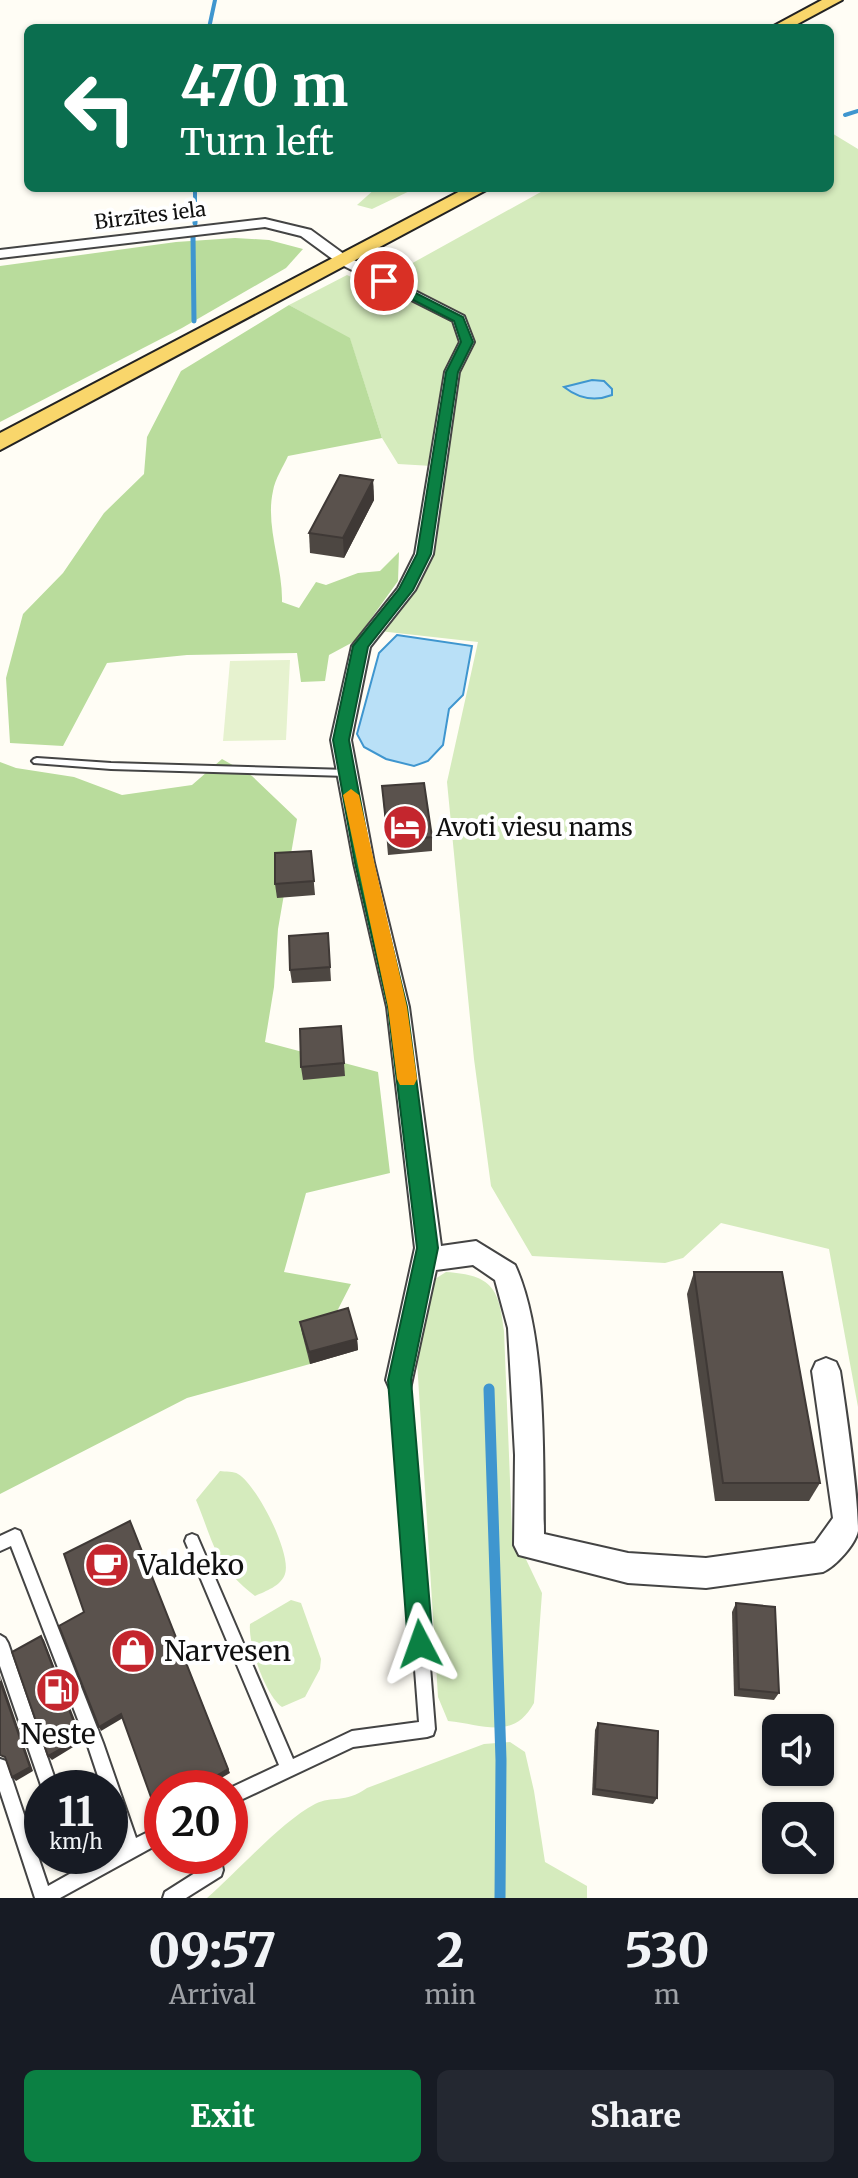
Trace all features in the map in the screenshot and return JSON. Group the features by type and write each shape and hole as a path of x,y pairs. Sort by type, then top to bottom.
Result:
{"main road":[{"path":"786,24 834,0"},
{"path":"0,443 472,192"}],"street":[{"name":"Birzītes iela","path":"0,254 265,223 306,233 343,260 459,319 467,342 452,372 424,554 406,590 361,646 341,740 364,863 398,1007 428,1248 400,1380"},
{"path":"425,1260 476,1253 506,1273 521,1328 529,1455 529,1545 628,1568 706,1573 823,1557 848,1522 826,1371"}],"lane":[{"path":"37,761 347,773"},
{"path":"248,1788 352,1739 427,1729 400,1380"},
{"path":"0,1544 15,1536 95,1743 132,1850"},
{"path":"192,1541 288,1767"},
{"path":"0,1643 44,1770"},
{"path":"0,1767 43,1898 144,1843"},
{"path":"171,1898 209,1874"}],"green space":[{"path":"834,134 858,149 858,1407 829,1249 721,1223 683,1258 665,1263 532,1256 491,1186 474,1059 447,782 478,642 379,631 428,568 442,473 432,466 398,464 382,438 350,339 289,305 347,275 371,286 541,192 834,192"},
{"path":"372,192 408,192 372,209 357,205"},
{"path":"235,238 269,240 303,249 286,268 182,328 0,422 0,266 176,242"},
{"path":"289,305 350,338 382,438 288,456 275,482 271,504 282,602 299,608 316,582 326,585 358,573 380,571 399,552 398,581 355,641 329,655 325,681 301,682 297,653 187,655 107,663 63,746 10,743 6,678 23,614 63,573 104,513 144,474 147,437 181,371"},
{"path":"290,660 286,740 223,741 230,661"},
{"path":"222,759 252,776 297,819 278,929 274,987 265,1042 378,1072 390,1173 306,1193 284,1272 351,1284 310,1364 187,1398 0,1494 0,762 16,768 74,777 122,795 192,785"},
{"path":"446,1272 484,1281 491,1287 499,1304 504,1331 512,1530 542,1593 534,1703 526,1715 508,1726 486,1727 448,1721 438,1697 416,1345 427,1284"},
{"path":"220,1471 238,1474 254,1491 283,1551 286,1564 283,1578 273,1588 255,1596 223,1564 196,1500"},
{"path":"291,1600 301,1603 321,1659 320,1669 305,1697 282,1707 270,1692 259,1668 250,1624"},
{"path":"510,1742 525,1752 545,1862 587,1886 587,1898 207,1898 232,1874 248,1874 248,1859 274,1834 315,1804 352,1796 484,1744"}],"water":[{"path":"592,380 604,381 612,389 612,395 586,398 564,387"},
{"path":"397,635 472,646 463,695 449,709 443,745 428,761 414,766 386,759 364,747 357,734 379,653"}],"building":[{"path":"340,475 373,480 343,538 309,533"},
{"path":"424,783 432,837 388,841 382,786"},
{"path":"311,851 314,881 275,884 275,853"},
{"path":"328,933 330,967 290,970 289,936"},
{"path":"341,1026 344,1063 301,1067 300,1029"},
{"path":"694,1272 782,1272 820,1483 723,1483"},
{"path":"348,1308 357,1339 309,1352 300,1322"},
{"path":"130,1521 228,1769 144,1770 144,1778 121,1714 99,1727 59,1626 84,1612 64,1554"},
{"path":"736,1603 775,1607 779,1693 739,1689"},
{"path":"41,1636 80,1738 48,1756 12,1652"},
{"path":"0,1681 30,1767 12,1777 5,1757 0,1755"},
{"path":"598,1723 658,1731 657,1798 595,1789"}],"waterway":[{"path":"210,24 215,0"},
{"path":"845,115 858,111"},
{"path":"195,192 195,223"},
{"path":"193,236 194,321"},
{"path":"489,1389 501,1760 500,1898"}],"slow traffic":[{"path":"351,795 398,1007 407,1079"}],"place":[{"name":"Avoti viesu nams","path":"405,827"},
{"name":"Valdeko","path":"107,1565"},
{"name":"Narvesen","path":"133,1651"},
{"name":"Neste","path":"58,1690"}],"route":[{"path":"384,281 459,319 467,342 452,372 424,554 406,590 361,646 341,740 364,863 398,1007 428,1248 400,1380 420,1644"}]}
